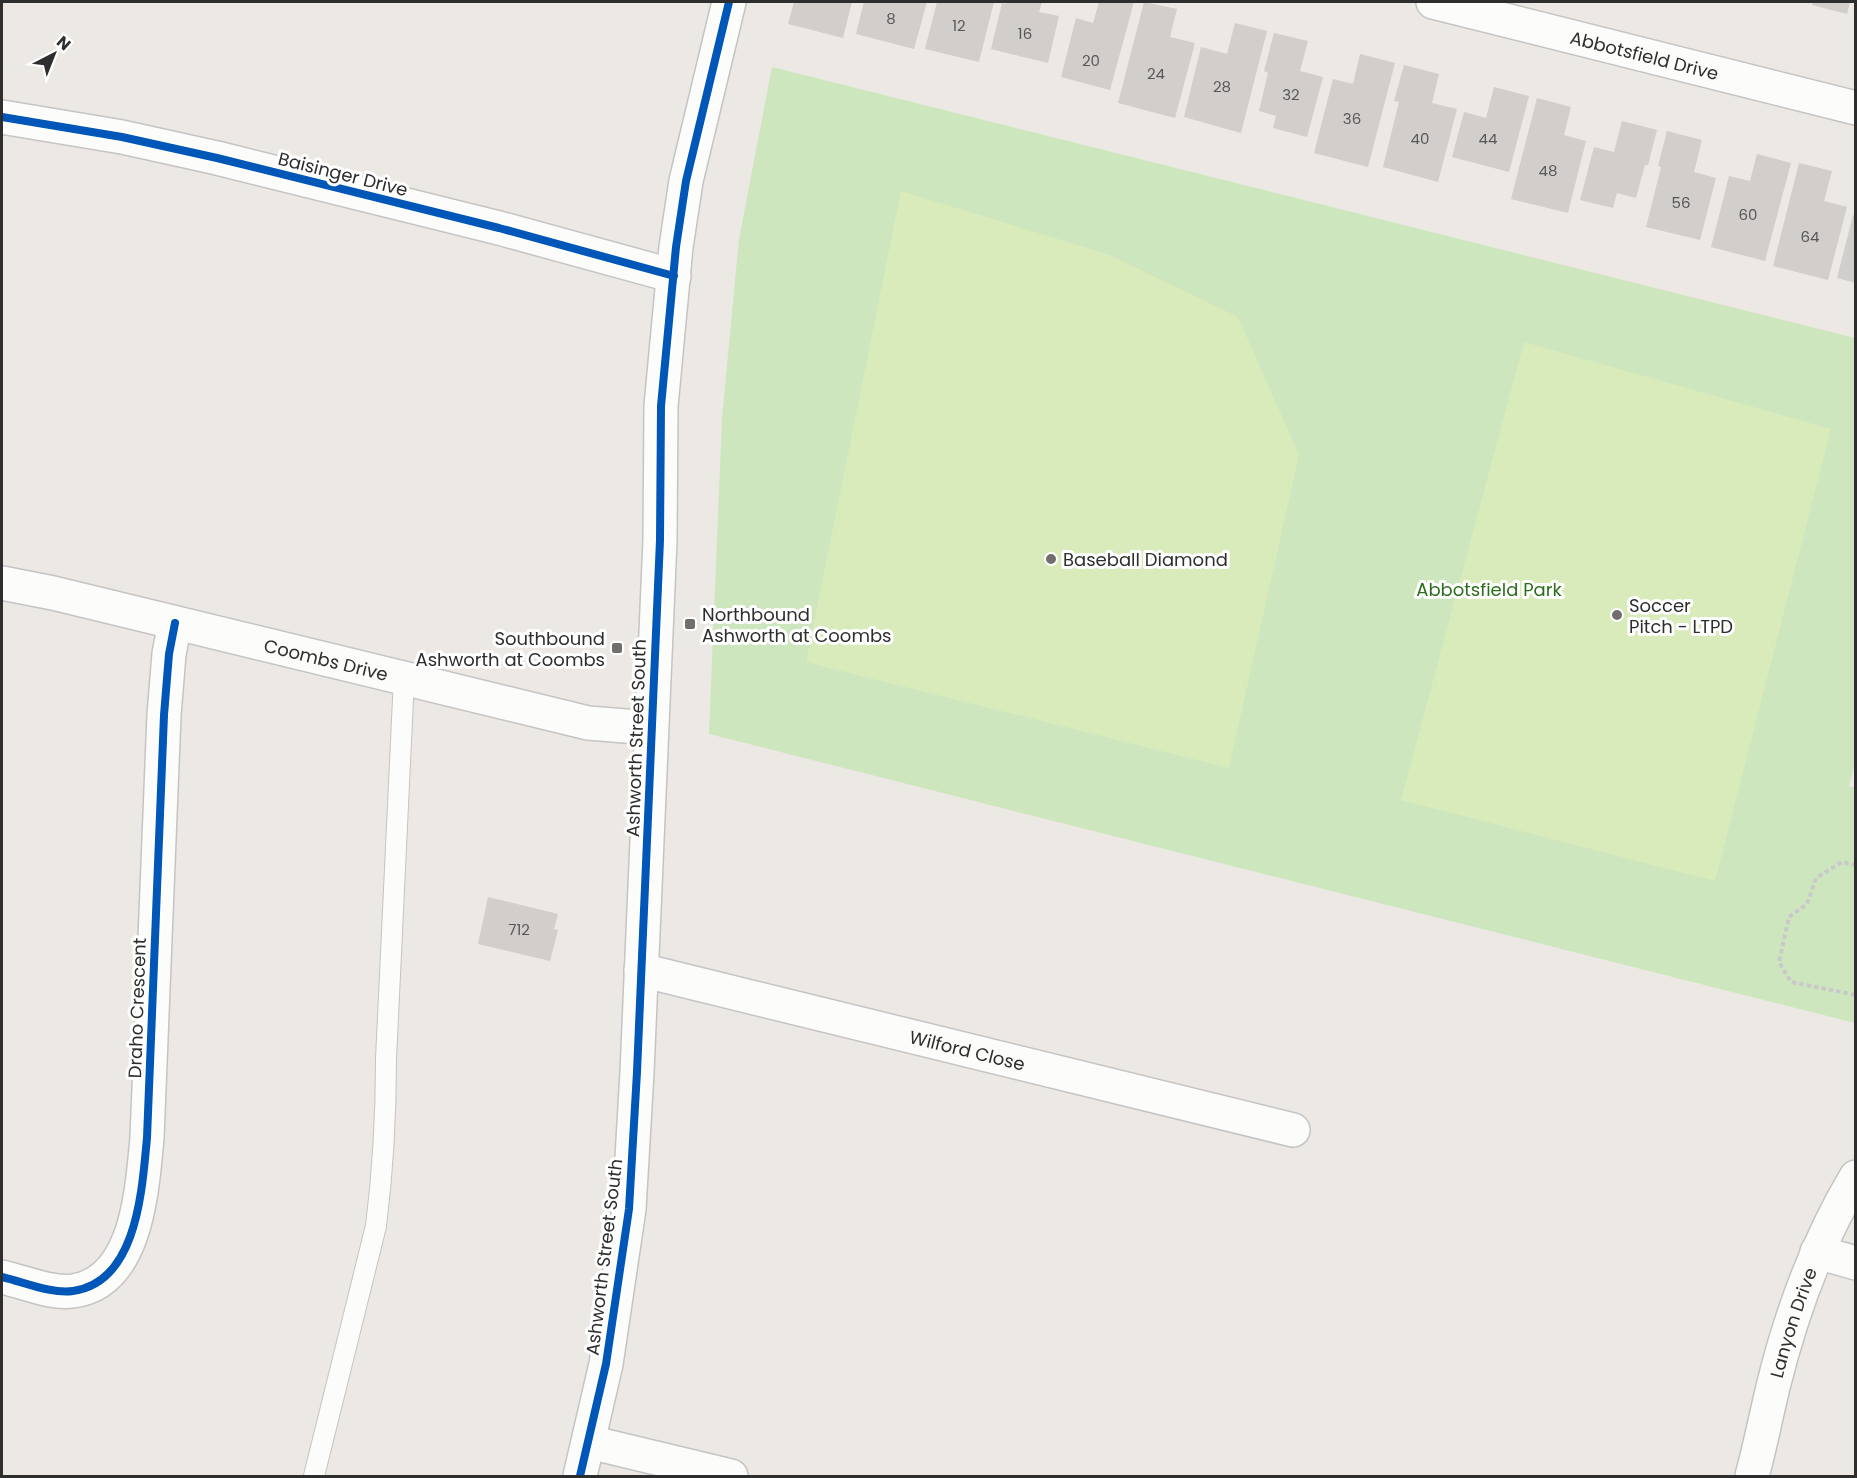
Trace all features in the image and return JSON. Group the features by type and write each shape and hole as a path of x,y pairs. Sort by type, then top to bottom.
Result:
{"street":[{"name":"Ashworth Street South","path":"580,1476 606,1364 629,1209 660,540 661,406 674,276 686,181 729,2"},
{"name":"Abbotsfield Drive","path":"1433,2 1856,108"},
{"name":"Baisinger Drive","path":"2,117 122,136 217,158 499,228 674,276"},
{"name":"Coombs Drive","path":"2,583 175,622 588,723 651,728"},
{"name":"Draho Crescent","path":"2,1277 49,1289 71,1291 91,1287 105,1278 119,1262 134,1221 147,1137 164,715 175,622"},
{"name":"Wilford Close","path":"641,970 1293,1130"},
{"name":"Lanyon Drive","path":"1752,1476 1773,1386 1797,1302 1817,1252 1856,1177"},
{"path":"1817,1252 1856,1263"},
{"path":"589,1442 731,1476"}],"lane":[{"path":"314,1476 376,1226 380,1195 386,1110 386,1059 404,678"}],"path":[{"path":"1856,866 1842,862 1816,878 1807,904 1789,918 1779,962 1791,982 1856,995"}],"green space":[{"name":"Abbotsfield Park","path":"772,67 1855,338 1856,759 1849,786 1856,788 1855,1023 709,734 722,418 739,239"},
{"name":"Baseball Diamond","path":"901,191 1110,255 1238,317 1299,455 1229,768 806,662"},
{"name":"Soccer Pitch - LTPD","path":"1524,342 1831,429 1715,881 1401,800"}],"building":[{"path":"794,2 852,2 843,38 788,24"},
{"path":"864,2 927,2 914,49 856,34"},
{"path":"937,2 994,2 979,62 925,49"},
{"path":"1042,2 1039,12 1059,16 1048,63 991,49 1002,3"},
{"path":"1099,2 1134,2 1110,90 1061,77 1076,18 1093,23"},
{"path":"1144,2 1177,9 1170,37 1195,43 1175,118 1118,103"},
{"path":"1813,2 1850,2 1847,14 1812,5"},
{"path":"1235,23 1267,31 1241,133 1184,117 1201,47 1227,54"},
{"path":"1274,33 1308,41 1300,71 1323,77 1307,137 1273,128 1276,116 1259,111 1268,73 1264,71"},
{"path":"1360,54 1395,63 1368,167 1314,153 1333,79 1353,84"},
{"path":"1404,65 1439,74 1432,103 1457,109 1438,182 1383,167 1399,102 1394,101"},
{"path":"1494,87 1529,96 1509,172 1452,157 1464,112 1486,118"},
{"path":"1537,98 1571,107 1564,135 1586,141 1568,213 1511,199"},
{"path":"1622,121 1657,130 1636,198 1617,193 1613,208 1580,200 1594,147 1614,152"},
{"path":"1667,131 1702,140 1694,172 1716,178 1700,240 1646,227 1661,167 1658,166"},
{"path":"1757,154 1791,163 1765,261 1711,247 1729,176 1750,181"},
{"path":"1799,163 1832,171 1824,201 1847,207 1828,280 1773,266"},
{"path":"1853,215 1856,216 1856,283 1837,278"},
{"path":"488,897 558,914 554,929 558,930 550,961 478,944"}],"cycle path":[{"path":"580,1476 606,1364 629,1209 660,540 661,406 676,247 686,181 729,2"},
{"path":"2,117 122,137 217,158 499,228 674,276"},
{"path":"2,1277 47,1289 65,1291 73,1291 95,1284 111,1270 124,1252 139,1206 147,1138 164,715 169,654 175,623"}],"place":[{"name":"Baseball Diamond","path":"1051,559"},
{"name":"Soccer Pitch - LTPD","path":"1617,615"},
{"name":"Northbound Ashworth at Coombs","path":"690,624"},
{"name":"Southbound Ashworth at Coombs","path":"617,648"}]}
